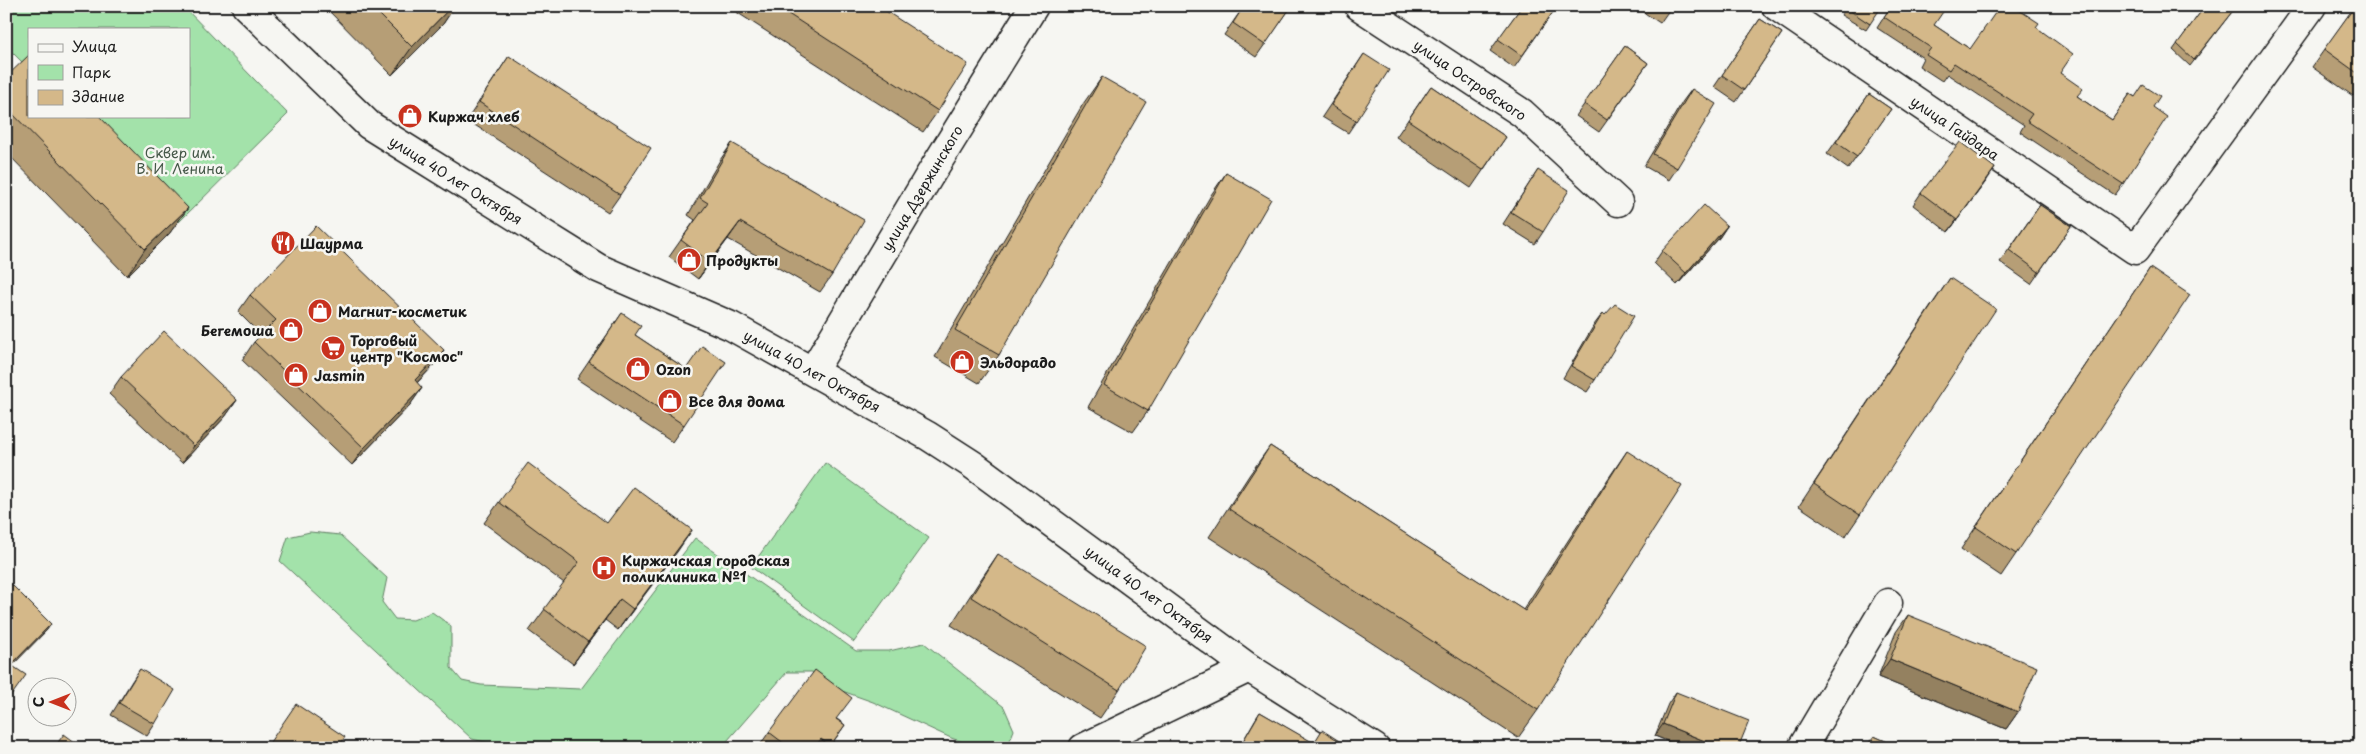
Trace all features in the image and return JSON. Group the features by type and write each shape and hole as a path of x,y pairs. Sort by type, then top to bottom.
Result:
{"street":[{"name":"улица 40 лет Октября","path":"246,6 369,125 598,268 731,326 928,436 973,465 1249,668 1375,748"},
{"name":"улица Дзержинского","path":"813,371 928,178 1034,6"},
{"name":"улица Островского","path":"1359,6 1522,113 1618,202"},
{"name":"улица Гайдара","path":"1776,6 2135,250 2312,6"},
{"path":"1802,748 1888,603"},
{"path":"1083,748 1249,668"}],"green space":[{"name":"Сквер им. В. И. Ленина","path":"6,6 183,6 288,114 179,222 77,118 190,118 190,28 28,28 28,68 6,46"},
{"path":"825,463 929,538 854,642 751,567"},
{"path":"310,532 340,535 387,578 382,602 395,619 413,620 432,612 451,626 451,668 462,681 481,685 581,689 695,538 856,651 889,651 924,643 1004,707 1014,730 1007,748 981,748 951,738 873,702 831,687 812,672 787,672 721,748 511,748 472,739 280,561 288,537"}],"building":[{"path":"371,6 452,6 412,47"},
{"path":"776,6 878,6 968,64 938,111"},
{"path":"1244,6 1291,7 1265,45 1233,23"},
{"path":"1522,6 1545,6 1553,12 1522,56 1498,39"},
{"path":"1661,6 1672,6 1669,11"},
{"path":"1847,6 1882,6 1870,24 1846,8"},
{"path":"1891,6 1947,6 1934,25 1970,49 2000,6 2013,6 2039,23 2036,27 2073,54 2060,73 2083,89 2077,96 2112,120 2130,94 2135,97 2143,85 2160,96 2153,107 2167,117 2123,184 2027,121 2032,114 1954,63 1949,70 1926,55 1931,48 1884,17"},
{"path":"2205,6 2232,6 2235,8 2194,60 2177,44"},
{"path":"2355,6 2360,6 2360,75 2324,49"},
{"path":"1760,19 1782,33 1744,90 1722,75"},
{"path":"1625,46 1648,63 1607,120 1584,104"},
{"path":"1364,54 1389,70 1356,121 1331,105"},
{"path":"28,56 28,118 101,118 188,208 145,249 6,107 6,77"},
{"path":"509,56 651,148 620,195 479,102"},
{"path":"1102,77 1146,102 999,355 955,330"},
{"path":"1431,86 1506,137 1483,170 1408,120"},
{"path":"1692,89 1716,104 1677,168 1653,154"},
{"path":"1869,94 1891,109 1857,157 1836,142"},
{"path":"1960,142 1995,168 1957,220 1921,193"},
{"path":"732,143 864,220 832,275 740,222 710,262 681,240 708,203 700,198"},
{"path":"1538,170 1569,190 1543,232 1511,212"},
{"path":"1226,173 1271,199 1148,411 1104,385"},
{"path":"1704,205 1727,226 1686,273 1662,251"},
{"path":"2040,205 2071,226 2039,272 2009,250"},
{"name":"Торговый центр \"Космос\"","path":"316,226 444,350 415,380 422,388 364,448 254,342 276,320 250,295"},
{"path":"2150,268 2190,295 2016,554 1976,527"},
{"path":"1950,278 1996,309 1860,515 1814,484"},
{"path":"1615,304 1634,316 1595,380 1571,366 1603,313 1605,315"},
{"path":"622,313 641,326 635,335 686,369 702,346 726,362 684,425 589,362"},
{"path":"164,331 237,400 194,446 121,377"},
{"path":"1270,446 1525,611 1627,451 1682,486 1538,710 1229,509"},
{"name":"Киржачская городская поликлиника №1","path":"528,463 607,523 634,487 692,530 633,609 620,599 588,642 544,609 579,562 499,502"},
{"path":"998,554 1146,646 1119,690 971,597"},
{"path":"9,582 51,624 11,665 26,675 6,703 6,584"},
{"path":"1908,615 2037,667 2018,712 1890,659"},
{"path":"140,669 175,690 155,724 119,703"},
{"path":"815,670 852,698 836,719 845,725 830,746 821,739 814,748 790,748 769,732"},
{"path":"1676,692 1749,721 1738,748 1722,748 1663,724"},
{"path":"296,704 345,737 338,748 266,748"},
{"path":"1260,712 1314,743 1322,730 1350,748 1239,748"},
{"path":"64,734 83,748 54,748"},
{"path":"1874,736 1901,748 1869,748"}],"place":[{"name":"Киржач хлеб","path":"410,116"},
{"name":"Шаурма","path":"283,243"},
{"name":"Продукты","path":"689,260"},
{"name":"Магнит-косметик","path":"320,311"},
{"name":"Бегемоша","path":"291,330"},
{"name":"Торговый центр \"Космос\"","path":"333,348"},
{"name":"Эльдорадо","path":"962,362"},
{"name":"Ozon","path":"638,369"},
{"name":"Jasmin","path":"296,375"},
{"name":"Все для дома","path":"670,401"},
{"name":"Киржачская городская поликлиника №1","path":"604,568"}]}
